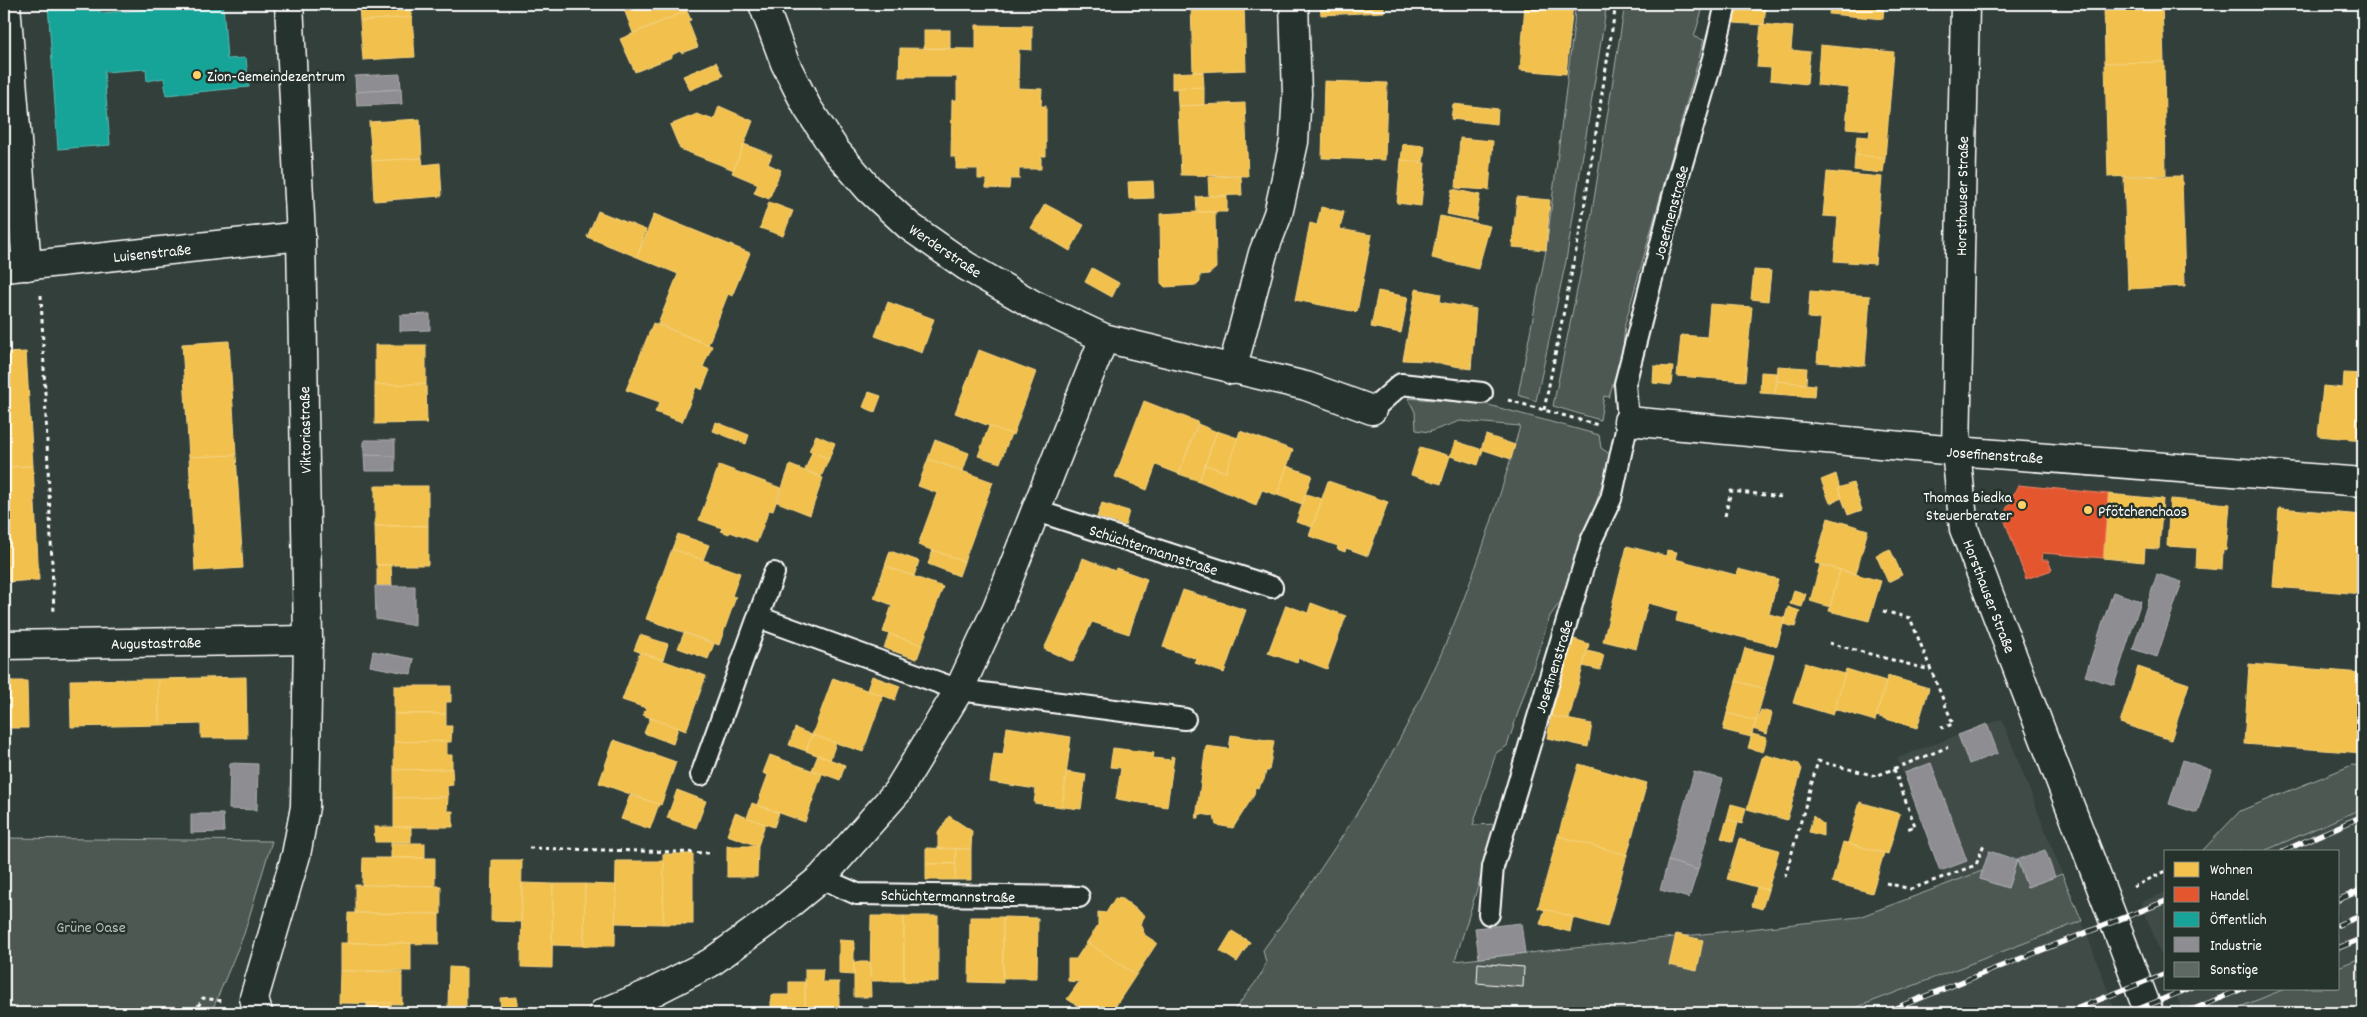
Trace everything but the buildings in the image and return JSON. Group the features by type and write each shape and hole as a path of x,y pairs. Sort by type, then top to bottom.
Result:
{"street":[{"path":"6,4 24,266"},
{"name":"Viktoriastraße","path":"258,1013 254,998 296,855 305,807 308,640 301,236 289,4"},
{"name":"Werderstraße","path":"764,4 785,62 806,107 836,150 869,189 909,226 966,266 1032,304 1104,338 1232,370 1306,386 1372,410"},
{"path":"1232,370 1263,253 1278,214 1294,142 1297,94 1294,4"},
{"name":"Horsthauser Straße","path":"1965,4 1956,451 1964,528 2149,1013"},
{"name":"Luisenstraße","path":"24,266 301,236"},
{"path":"603,1013 653,992 710,963 771,919 821,878 897,792 959,690 997,608 1104,338"},
{"name":"Josefinenstraße","path":"1628,421 1956,451 2363,482"},
{"name":"Augustastraße","path":"4,645 308,640"}],"lane":[{"name":"Josefinenstraße","path":"1489,914 1493,867 1591,541 1611,499 1628,421 1625,384 1677,181 1713,58 1726,4"},
{"path":"1372,410 1400,384 1482,393"},
{"name":"Schüchtermannstraße","path":"1037,510 1272,587"},
{"path":"701,775 774,573"},
{"path":"758,617 959,690 1185,719"},
{"name":"Schüchtermannstraße","path":"821,878 857,894 1079,897"}],"path":[{"path":"1544,410 1582,221 1616,4"},
{"path":"24,266 55,644"},
{"path":"1482,393 1606,427 1628,421"},
{"path":"1725,516 1732,491 1782,497"},
{"path":"1883,611 1910,618 1953,724 1941,728"},
{"path":"1829,643 1931,670"},
{"path":"1785,877 1818,761 1876,776 1948,747"},
{"path":"1894,769 1915,826 1906,829"},
{"path":"1886,883 1911,889 1976,865 1984,844"},
{"path":"529,848 713,853"}],"shaded area":[{"path":"2002,719 2062,874 2027,887 2017,861 2008,888 1980,879 1982,871 1946,885 1897,758"},
{"path":"2363,808 2363,957 2340,966 2340,850 2266,850"},
{"path":"2164,893 2164,963 2141,902"},
{"path":"2082,921 2116,1013 1842,1013"},
{"path":"2175,990 2282,990 2225,1013 2183,1013"}],"green space":[{"path":"1575,4 1607,4 1566,261 1536,401 1518,395 1546,250"},
{"path":"1625,4 1704,4 1694,37 1704,40 1625,324 1623,349 1609,397 1604,396 1600,420 1553,406 1588,237"},
{"path":"1408,398 1485,404 1599,435 1601,448 1611,455 1569,590 1550,616 1507,746 1496,753 1473,825 1497,824 1455,961 1675,937 1676,934 1685,936 1859,917 1982,871 1980,879 2008,888 2017,860 2027,887 2062,874 2082,921 1842,1013 1232,1013 1261,975 1266,963 1263,950 1352,821 1384,768 1418,703 1469,586 1496,507 1520,426 1460,421 1429,432 1416,430 1415,412"},
{"path":"2352,765 2363,766 2363,808 2266,850 2203,850 2240,811"},
{"name":"Grüne Oase","path":"4,838 272,841 244,934 211,1013 4,1013"},
{"path":"2363,957 2363,1013 2225,1013 2282,990 2340,990 2340,966"}],"railway":[{"path":"2285,850 2363,816"},
{"path":"2340,899 2363,889"},
{"path":"1883,1013 2164,902"},
{"path":"2340,924 2363,915"},
{"path":"2340,947 2363,938"},
{"path":"2066,1013 2164,974"},
{"path":"2129,1013 2185,990"},
{"path":"2185,1013 2239,990"}],"place":[{"name":"Zion-Gemeindezentrum","path":"197,75"},
{"name":"Thomas Biedka Steuerberater","path":"2022,505"},
{"name":"Pfötchenchaos","path":"2088,510"}]}
